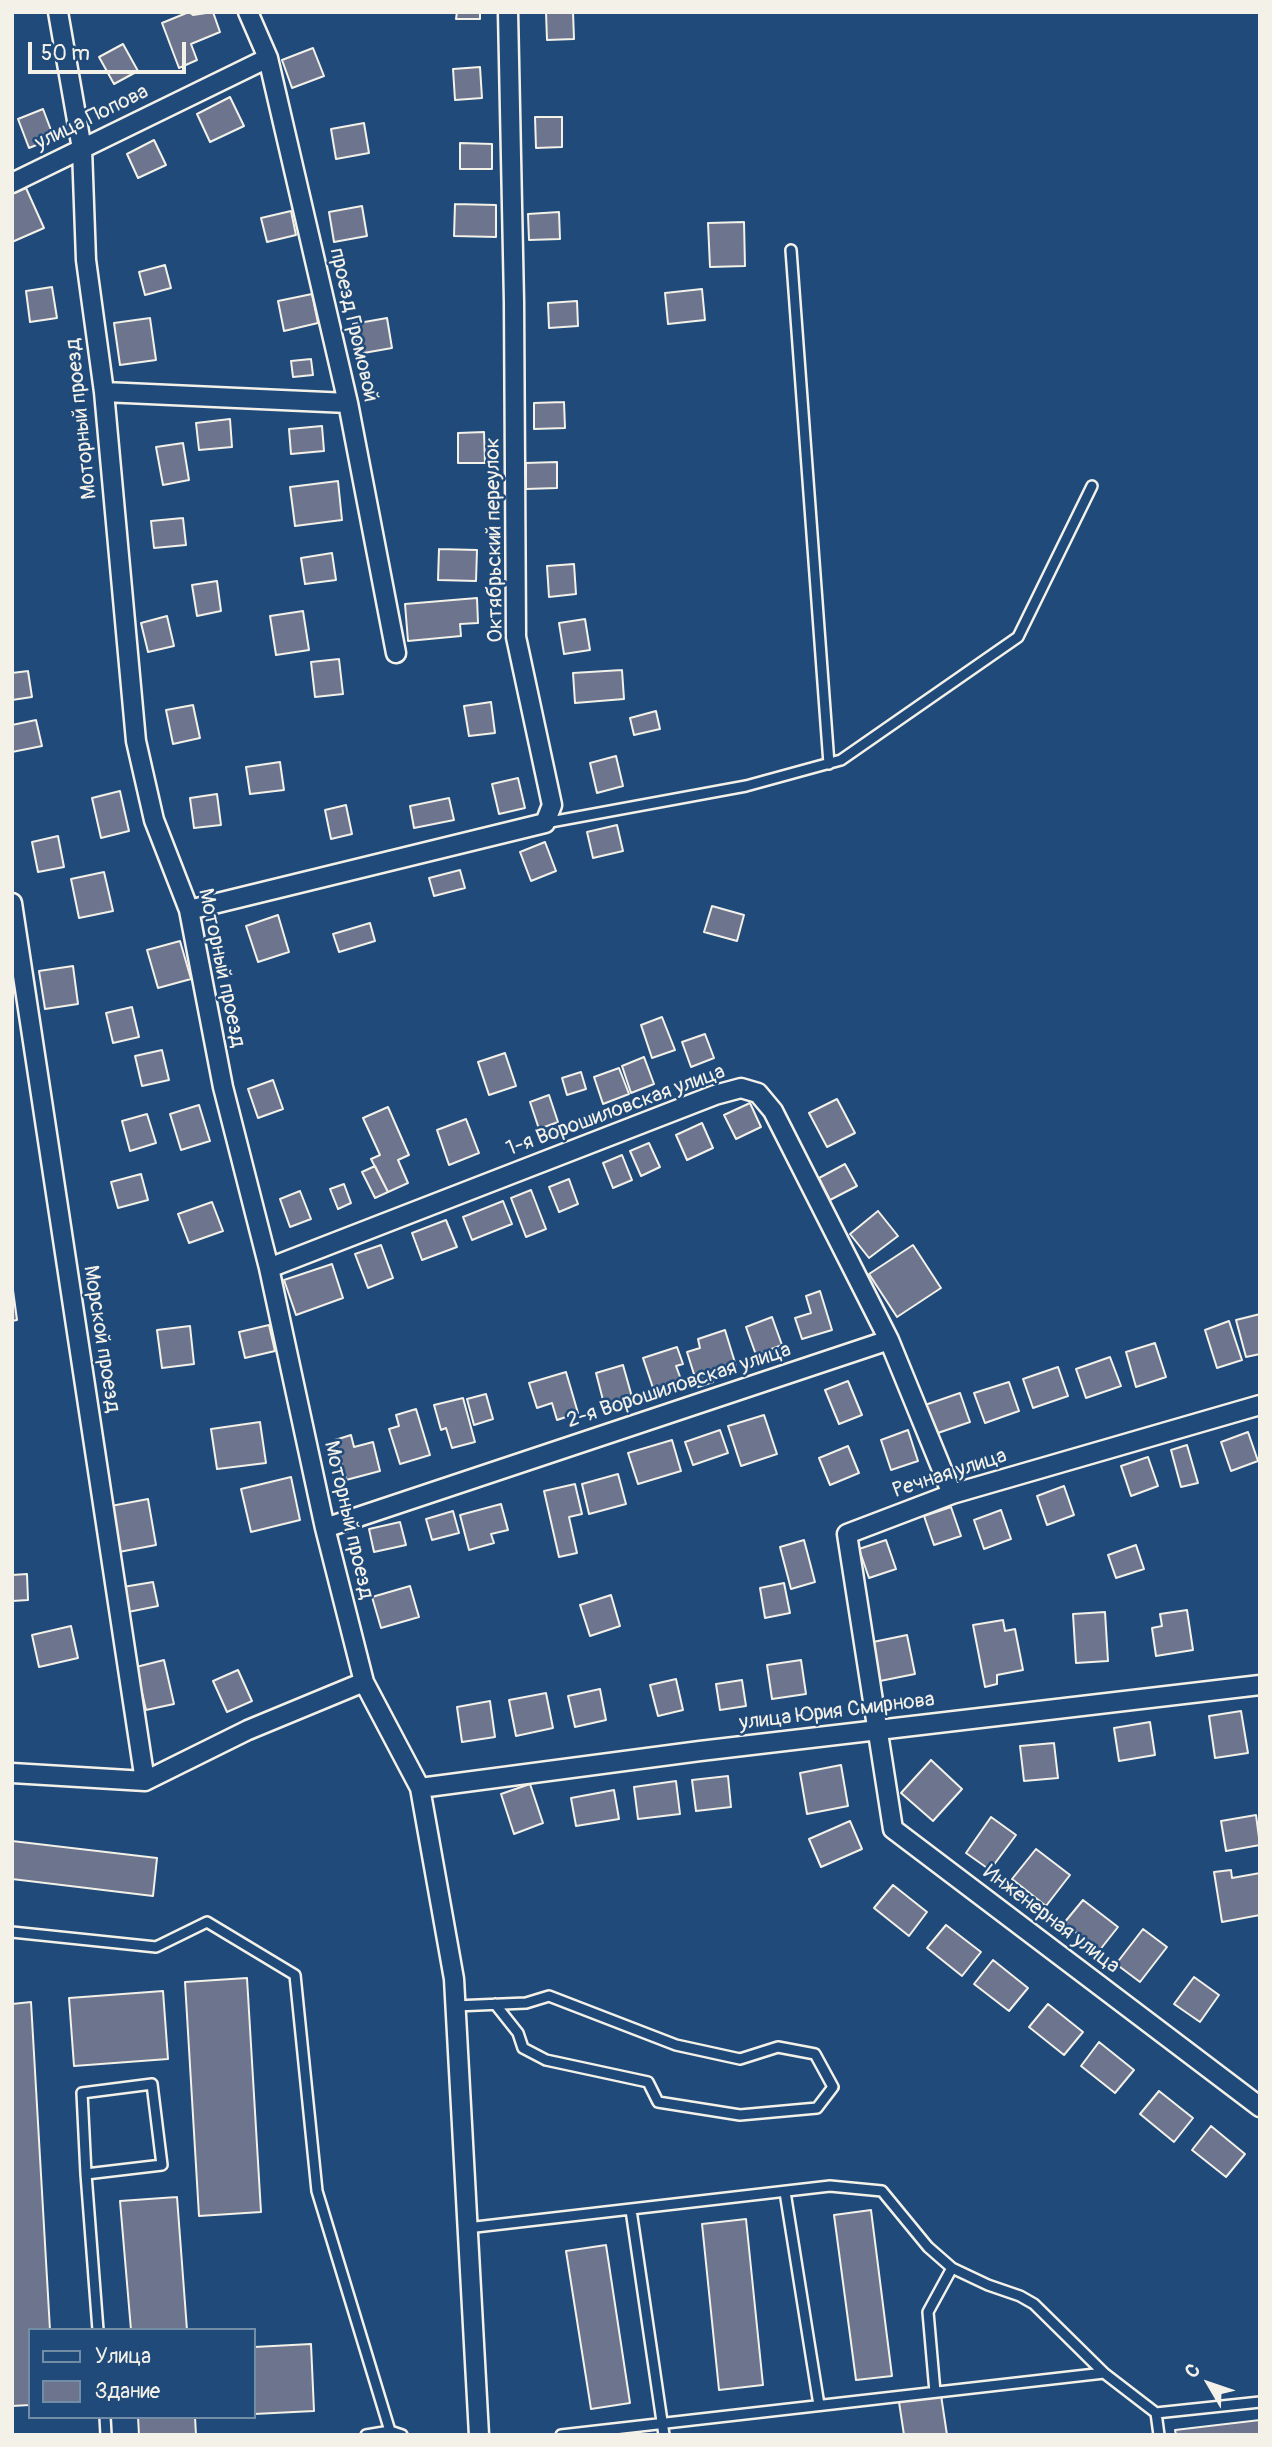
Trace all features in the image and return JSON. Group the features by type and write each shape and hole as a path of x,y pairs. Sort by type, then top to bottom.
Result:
{"street":[{"name":"Моторный проезд","path":"58,12 82,149 86,260 104,392 136,741 154,820 189,910 223,1087 269,1268 325,1528 364,1682 420,1788 454,1979 479,2435"},
{"name":"проезд Громовой","path":"248,12 268,58 348,403 396,653"},
{"name":"Октябрьский переулок","path":"508,12 514,302 516,637 552,805 545,823"},
{"name":"улица Попова","path":"12,183 268,58"},
{"path":"104,392 348,403"},
{"path":"189,910 545,823"},
{"name":"Морской проезд","path":"12,903 145,1781"},
{"name":"1-я Ворошиловская улица","path":"269,1268 715,1095 741,1088 758,1093 773,1111 889,1340"},
{"path":"889,1340 952,1494"},
{"name":"2-я Ворошиловская улица","path":"325,1528 889,1340"},
{"name":"Речная улица","path":"876,1731 847,1534 952,1494 1260,1405"},
{"path":"12,1773 145,1781 248,1730 364,1682"},
{"name":"улица Юрия Смирнова","path":"420,1788 700,1751 1260,1685"},
{"name":"Инженерная улица","path":"876,1731 893,1829 1260,2107"}],"lane":[{"path":"791,250 829,764"},
{"path":"545,823 746,786 841,760 1018,637 1092,486"},
{"path":"12,1932 156,1947 207,1922 295,1975 317,2191 390,2431"},
{"path":"455,2006 495,2004 526,2003 549,1996 676,2045 740,2059 778,2048 815,2054 833,2087 817,2108 740,2115 658,2102 648,2082 546,2060 523,2048 518,2033 495,2004"},
{"path":"86,2174 162,2165 152,2084 82,2093 86,2174 98,2328"},
{"path":"467,2228 830,2186 882,2191 928,2247 952,2268 1034,2304 1104,2373 1156,2413 1260,2402"},
{"path":"785,2192 819,2405"},
{"path":"631,2210 664,2435"},
{"path":"935,2392 928,2312 952,2268"},
{"path":"561,2435 1104,2373"},
{"path":"1156,2413 1159,2435"},
{"path":"366,2435 390,2431 402,2435"}],"building":[{"path":"189,12 193,15 213,12 220,32 191,44 197,60 179,68 162,23"},
{"path":"457,12 480,12 480,19 456,19"},
{"path":"546,12 573,12 574,39 547,40"},
{"path":"123,44 138,71 114,84 99,57"},
{"path":"313,48 324,76 292,88 282,60"},
{"path":"480,67 482,98 455,100 453,69"},
{"path":"230,97 244,126 210,142 197,114"},
{"path":"43,109 54,138 29,148 18,119"},
{"path":"535,117 562,117 562,147 536,148"},
{"path":"364,123 369,153 336,159 331,129"},
{"path":"154,140 166,165 138,178 127,154"},
{"path":"460,143 492,144 492,169 460,169"},
{"path":"26,188 44,228 12,242 12,194"},
{"path":"455,204 496,205 496,237 454,236"},
{"path":"362,206 367,236 334,242 329,212"},
{"path":"291,211 296,235 267,242 261,218"},
{"path":"559,212 560,239 529,240 528,214"},
{"path":"744,222 745,266 710,267 708,223"},
{"path":"165,265 171,288 145,295 139,272"},
{"path":"52,287 57,318 30,322 26,291"},
{"path":"702,289 705,320 668,324 665,293"},
{"path":"312,294 318,323 284,331 278,301"},
{"path":"577,301 578,326 549,328 548,303"},
{"path":"150,318 156,360 120,365 114,323"},
{"path":"387,318 392,348 358,354 353,324"},
{"path":"311,359 313,375 293,377 291,361"},
{"path":"564,402 565,428 534,429 534,403"},
{"path":"230,419 232,447 199,450 196,423"},
{"path":"322,426 324,451 291,454 289,429"},
{"path":"484,432 485,463 458,463 458,433"},
{"path":"183,443 189,480 163,485 156,447"},
{"path":"557,462 557,488 526,489 526,463"},
{"path":"338,481 342,520 295,526 290,487"},
{"path":"183,518 186,545 154,548 151,521"},
{"path":"439,549 477,550 476,581 438,580"},
{"path":"332,553 336,580 305,584 301,558"},
{"path":"574,564 576,594 549,597 547,566"},
{"path":"217,581 221,611 197,616 192,585"},
{"path":"477,598 478,623 460,624 461,636 408,641 405,604"},
{"path":"303,611 309,650 276,655 270,616"},
{"path":"167,616 174,646 148,652 141,623"},
{"path":"585,619 590,650 564,654 559,623"},
{"path":"339,659 343,694 315,697 311,662"},
{"path":"622,670 624,699 575,703 573,673"},
{"path":"28,671 32,697 12,700 12,673"},
{"path":"491,702 495,733 469,736 464,706"},
{"path":"193,705 200,738 173,744 166,710"},
{"path":"656,711 660,729 634,735 630,718"},
{"path":"36,720 42,746 12,752 12,725"},
{"path":"616,756 623,786 597,793 590,763"},
{"path":"280,762 284,790 250,794 246,767"},
{"path":"518,778 525,808 499,814 492,784"},
{"path":"120,791 129,831 101,838 92,798"},
{"path":"217,794 221,825 194,828 190,798"},
{"path":"449,798 454,820 414,828 410,806"},
{"path":"346,805 352,834 331,839 325,810"},
{"path":"617,825 623,851 593,858 587,832"},
{"path":"58,836 64,867 38,872 32,842"},
{"path":"545,842 556,871 531,881 520,852"},
{"path":"460,870 465,888 434,896 429,878"},
{"path":"104,872 113,911 79,918 71,879"},
{"path":"712,906 744,915 737,941 704,932"},
{"path":"278,915 289,952 258,962 246,926"},
{"path":"370,923 375,941 339,952 333,934"},
{"path":"180,941 191,979 158,988 147,950"},
{"path":"73,966 78,1004 45,1009 39,971"},
{"path":"132,1007 139,1037 113,1043 106,1013"},
{"path":"662,1017 675,1050 652,1058 641,1025"},
{"path":"705,1034 714,1058 691,1067 682,1042"},
{"path":"162,1050 169,1080 142,1086 135,1056"},
{"path":"505,1053 516,1086 489,1095 478,1062"},
{"path":"644,1057 654,1084 631,1093 622,1066"},
{"path":"619,1068 629,1094 603,1104 594,1077"},
{"path":"581,1072 586,1089 567,1095 562,1078"},
{"path":"273,1080 283,1109 258,1118 248,1089"},
{"path":"549,1095 558,1122 539,1129 530,1102"},
{"path":"837,1099 855,1133 827,1147 809,1113"},
{"path":"750,1103 761,1127 736,1139 724,1115"},
{"path":"199,1105 210,1141 181,1150 170,1114"},
{"path":"388,1107 409,1155 398,1160 408,1183 388,1192 371,1159 380,1155 363,1118"},
{"path":"147,1114 156,1143 130,1151 122,1121"},
{"path":"466,1119 479,1153 449,1165 437,1130"},
{"path":"702,1123 713,1148 687,1160 676,1135"},
{"path":"649,1143 660,1167 641,1176 630,1151"},
{"path":"622,1155 632,1180 613,1188 603,1163"},
{"path":"845,1164 857,1186 830,1200 819,1178"},
{"path":"375,1166 388,1192 375,1198 362,1172"},
{"path":"141,1174 148,1200 118,1208 111,1182"},
{"path":"569,1179 578,1204 559,1212 549,1187"},
{"path":"344,1184 351,1203 338,1209 330,1189"},
{"path":"531,1190 546,1229 526,1237 511,1198"},
{"path":"300,1191 311,1219 290,1227 280,1199"},
{"path":"503,1201 512,1224 472,1240 463,1217"},
{"path":"212,1202 223,1231 189,1243 178,1214"},
{"path":"878,1211 898,1236 869,1258 850,1234"},
{"path":"446,1220 457,1247 422,1260 412,1233"},
{"path":"381,1245 393,1278 368,1288 355,1254"},
{"path":"913,1245 941,1288 897,1317 869,1274"},
{"path":"332,1264 343,1298 296,1315 284,1280"},
{"path":"12,1283 17,1320 12,1321"},
{"path":"820,1291 832,1330 802,1339 795,1318 811,1313 806,1296"},
{"path":"1260,1314 1260,1354 1246,1357 1236,1320"},
{"path":"772,1317 782,1345 756,1355 746,1327"},
{"path":"1229,1321 1242,1360 1217,1368 1205,1330"},
{"path":"269,1325 275,1351 245,1358 239,1332"},
{"path":"190,1326 194,1364 162,1368 157,1330"},
{"path":"725,1330 736,1366 711,1374 713,1382 698,1387 687,1352 700,1348 698,1339"},
{"path":"1155,1343 1166,1377 1136,1387 1126,1352"},
{"path":"677,1347 683,1364 676,1366 682,1382 654,1391 643,1358"},
{"path":"1110,1357 1121,1386 1086,1398 1076,1369"},
{"path":"623,1365 632,1397 604,1404 596,1373"},
{"path":"1058,1367 1068,1396 1033,1408 1023,1379"},
{"path":"566,1372 578,1413 557,1420 552,1403 537,1408 529,1383"},
{"path":"848,1381 862,1415 839,1424 825,1390"},
{"path":"1009,1382 1019,1411 985,1423 974,1393"},
{"path":"960,1393 970,1422 935,1434 925,1405"},
{"path":"486,1394 493,1419 474,1425 467,1399"},
{"path":"463,1398 475,1442 452,1448 446,1428 441,1430 434,1405"},
{"path":"416,1409 430,1455 400,1464 389,1429 399,1426 396,1415"},
{"path":"764,1415 777,1454 741,1466 728,1426"},
{"path":"260,1422 266,1463 217,1469 211,1429"},
{"path":"720,1430 728,1453 693,1465 685,1442"},
{"path":"908,1430 918,1461 891,1470 881,1440"},
{"path":"1248,1432 1258,1461 1231,1471 1221,1442"},
{"path":"351,1435 354,1447 373,1442 380,1471 346,1480 335,1440"},
{"path":"672,1440 681,1471 638,1484 628,1453"},
{"path":"1187,1445 1198,1483 1181,1487 1171,1450"},
{"path":"848,1446 859,1473 830,1485 819,1458"},
{"path":"1148,1457 1158,1486 1131,1496 1121,1466"},
{"path":"618,1474 626,1504 589,1514 582,1484"},
{"path":"291,1477 300,1520 251,1532 241,1489"},
{"path":"575,1484 582,1514 569,1517 577,1553 559,1557 544,1491"},
{"path":"1064,1486 1074,1515 1047,1525 1037,1496"},
{"path":"148,1499 156,1545 119,1552 111,1506"},
{"path":"501,1504 508,1530 491,1534 494,1543 469,1550 460,1515"},
{"path":"951,1507 961,1536 934,1545 924,1516"},
{"path":"1001,1510 1011,1539 984,1549 974,1520"},
{"path":"453,1511 459,1533 432,1540 426,1519"},
{"path":"400,1522 406,1545 374,1552 369,1529"},
{"path":"804,1540 815,1582 791,1589 780,1547"},
{"path":"886,1540 896,1569 869,1578 859,1549"},
{"path":"1136,1545 1144,1569 1116,1578 1108,1555"},
{"path":"27,1574 28,1600 12,1601 12,1575"},
{"path":"153,1582 158,1606 128,1612 123,1587"},
{"path":"784,1583 790,1613 765,1618 760,1588"},
{"path":"410,1586 419,1617 381,1628 372,1597"},
{"path":"611,1595 620,1626 590,1636 580,1605"},
{"path":"1187,1610 1193,1650 1156,1656 1152,1628 1162,1626 1160,1614"},
{"path":"1105,1612 1108,1661 1076,1663 1073,1614"},
{"path":"1003,1620 1005,1631 1015,1629 1023,1670 997,1675 997,1684 985,1687 973,1625"},
{"path":"71,1626 78,1658 39,1667 32,1635"},
{"path":"907,1635 915,1674 880,1681 873,1642"},
{"path":"164,1660 174,1704 146,1710 136,1667"},
{"path":"801,1660 806,1694 772,1699 767,1665"},
{"path":"238,1670 252,1701 227,1712 213,1681"},
{"path":"676,1679 683,1710 658,1716 650,1685"},
{"path":"742,1680 746,1706 720,1710 716,1684"},
{"path":"600,1689 606,1720 575,1727 568,1696"},
{"path":"546,1693 553,1728 516,1736 509,1700"},
{"path":"490,1701 495,1737 462,1742 457,1707"},
{"path":"1241,1711 1248,1753 1215,1758 1209,1716"},
{"path":"1150,1722 1155,1755 1119,1761 1114,1728"},
{"path":"1054,1743 1058,1778 1024,1781 1020,1746"},
{"path":"931,1760 962,1789 933,1821 901,1793"},
{"path":"841,1765 848,1806 807,1814 800,1773"},
{"path":"728,1776 731,1807 696,1811 692,1780"},
{"path":"676,1781 680,1814 638,1819 634,1787"},
{"path":"530,1784 543,1823 514,1834 501,1794"},
{"path":"614,1790 619,1819 576,1826 571,1798"},
{"path":"1256,1815 1260,1845 1226,1851 1221,1821"},
{"path":"991,1817 1016,1835 990,1870 966,1853"},
{"path":"850,1821 862,1849 821,1867 809,1839"},
{"path":"12,1841 157,1858 153,1896 12,1879"},
{"path":"1036,1849 1070,1875 1046,1906 1012,1879"},
{"path":"1231,1870 1232,1878 1260,1873 1260,1915 1222,1922 1214,1872"},
{"path":"893,1885 927,1912 909,1936 874,1908"},
{"path":"1083,1900 1118,1927 1099,1951 1064,1923"},
{"path":"946,1925 981,1952 962,1976 927,1948"},
{"path":"1143,1929 1167,1947 1140,1982 1116,1964"},
{"path":"993,1960 1028,1988 1009,2011 974,1984"},
{"path":"1194,1977 1219,1995 1200,2022 1174,2004"},
{"path":"247,1978 261,2212 199,2216 185,1982"},
{"path":"163,1991 168,2059 74,2066 69,1998"},
{"path":"31,2002 50,2328 28,2328 28,2405 12,2406 12,2004"},
{"path":"1048,2004 1083,2032 1064,2055 1029,2027"},
{"path":"1099,2042 1134,2070 1115,2093 1081,2066"},
{"path":"1159,2091 1193,2118 1174,2142 1140,2114"},
{"path":"1211,2126 1245,2154 1226,2177 1192,2150"},
{"path":"177,2197 187,2328 131,2328 120,2201"},
{"path":"871,2210 892,2376 856,2380 834,2215"},
{"path":"746,2219 763,2385 719,2390 702,2224"},
{"path":"606,2245 630,2403 591,2409 566,2251"},
{"path":"311,2344 314,2411 256,2414 256,2347"},
{"path":"941,2395 947,2435 904,2435 899,2402"},
{"path":"138,2419 195,2419 196,2435 139,2435"},
{"path":"1260,2420 1260,2435 1176,2435 1175,2430"}]}
